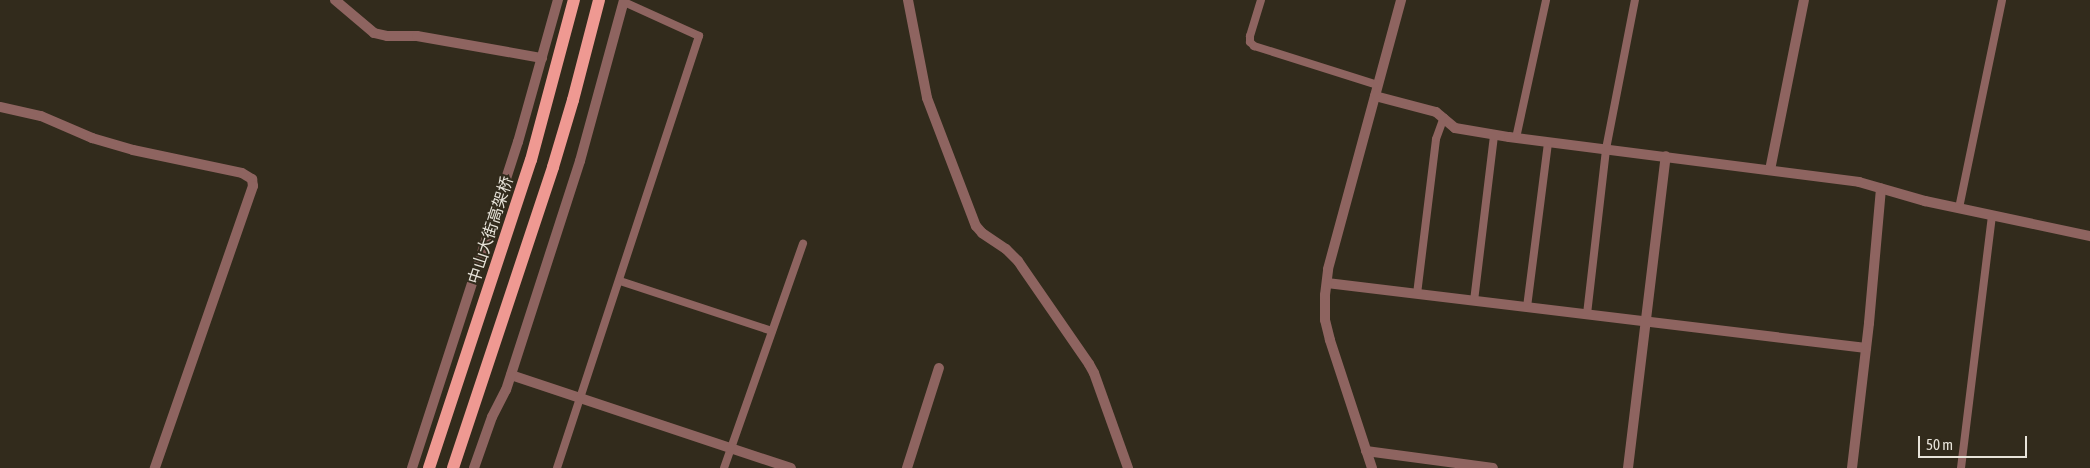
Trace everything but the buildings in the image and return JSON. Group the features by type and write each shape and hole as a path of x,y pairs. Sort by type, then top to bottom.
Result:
{"main road":[{"name":"中山大街高架桥","path":"429,468 531,160 574,0"},
{"path":"454,468 553,167 576,91 599,0"}],"street":[{"path":"335,0 374,33 417,36 542,58"},
{"path":"412,468 518,142 558,0"},
{"path":"908,0 927,98 976,226 982,233 1018,261 1089,364 1094,373 1128,468"},
{"path":"1372,468 1337,365 1325,320 1327,283 1328,269 1401,0"},
{"path":"1770,170 1804,0"},
{"path":"474,468 492,417 506,390 580,161 624,1"},
{"path":"1375,96 1423,108 1444,117 1455,128 1516,138 1859,182 1959,208 2090,236"},
{"path":"0,107 40,116 92,138 133,150 242,174 252,179 253,186 155,468"},
{"path":"1628,468 1666,156"},
{"path":"1852,468 1866,348 1881,189"},
{"path":"1327,283 1866,348"},
{"path":"907,468 940,368"},
{"path":"511,375 791,468"},
{"path":"1366,451 1493,468"}],"lane":[{"path":"1261,0 1250,36 1250,42 1254,46 1378,85"},
{"path":"1516,138 1546,0"},
{"path":"1587,314 1606,149 1635,0"},
{"path":"1959,208 2002,0"},
{"path":"557,468 699,36 624,1"},
{"path":"1416,294 1436,139 1444,117"},
{"path":"1474,301 1494,135"},
{"path":"1527,307 1548,142"},
{"path":"1961,468 1992,215"},
{"path":"724,468 803,244"},
{"path":"620,280 772,331"}]}
